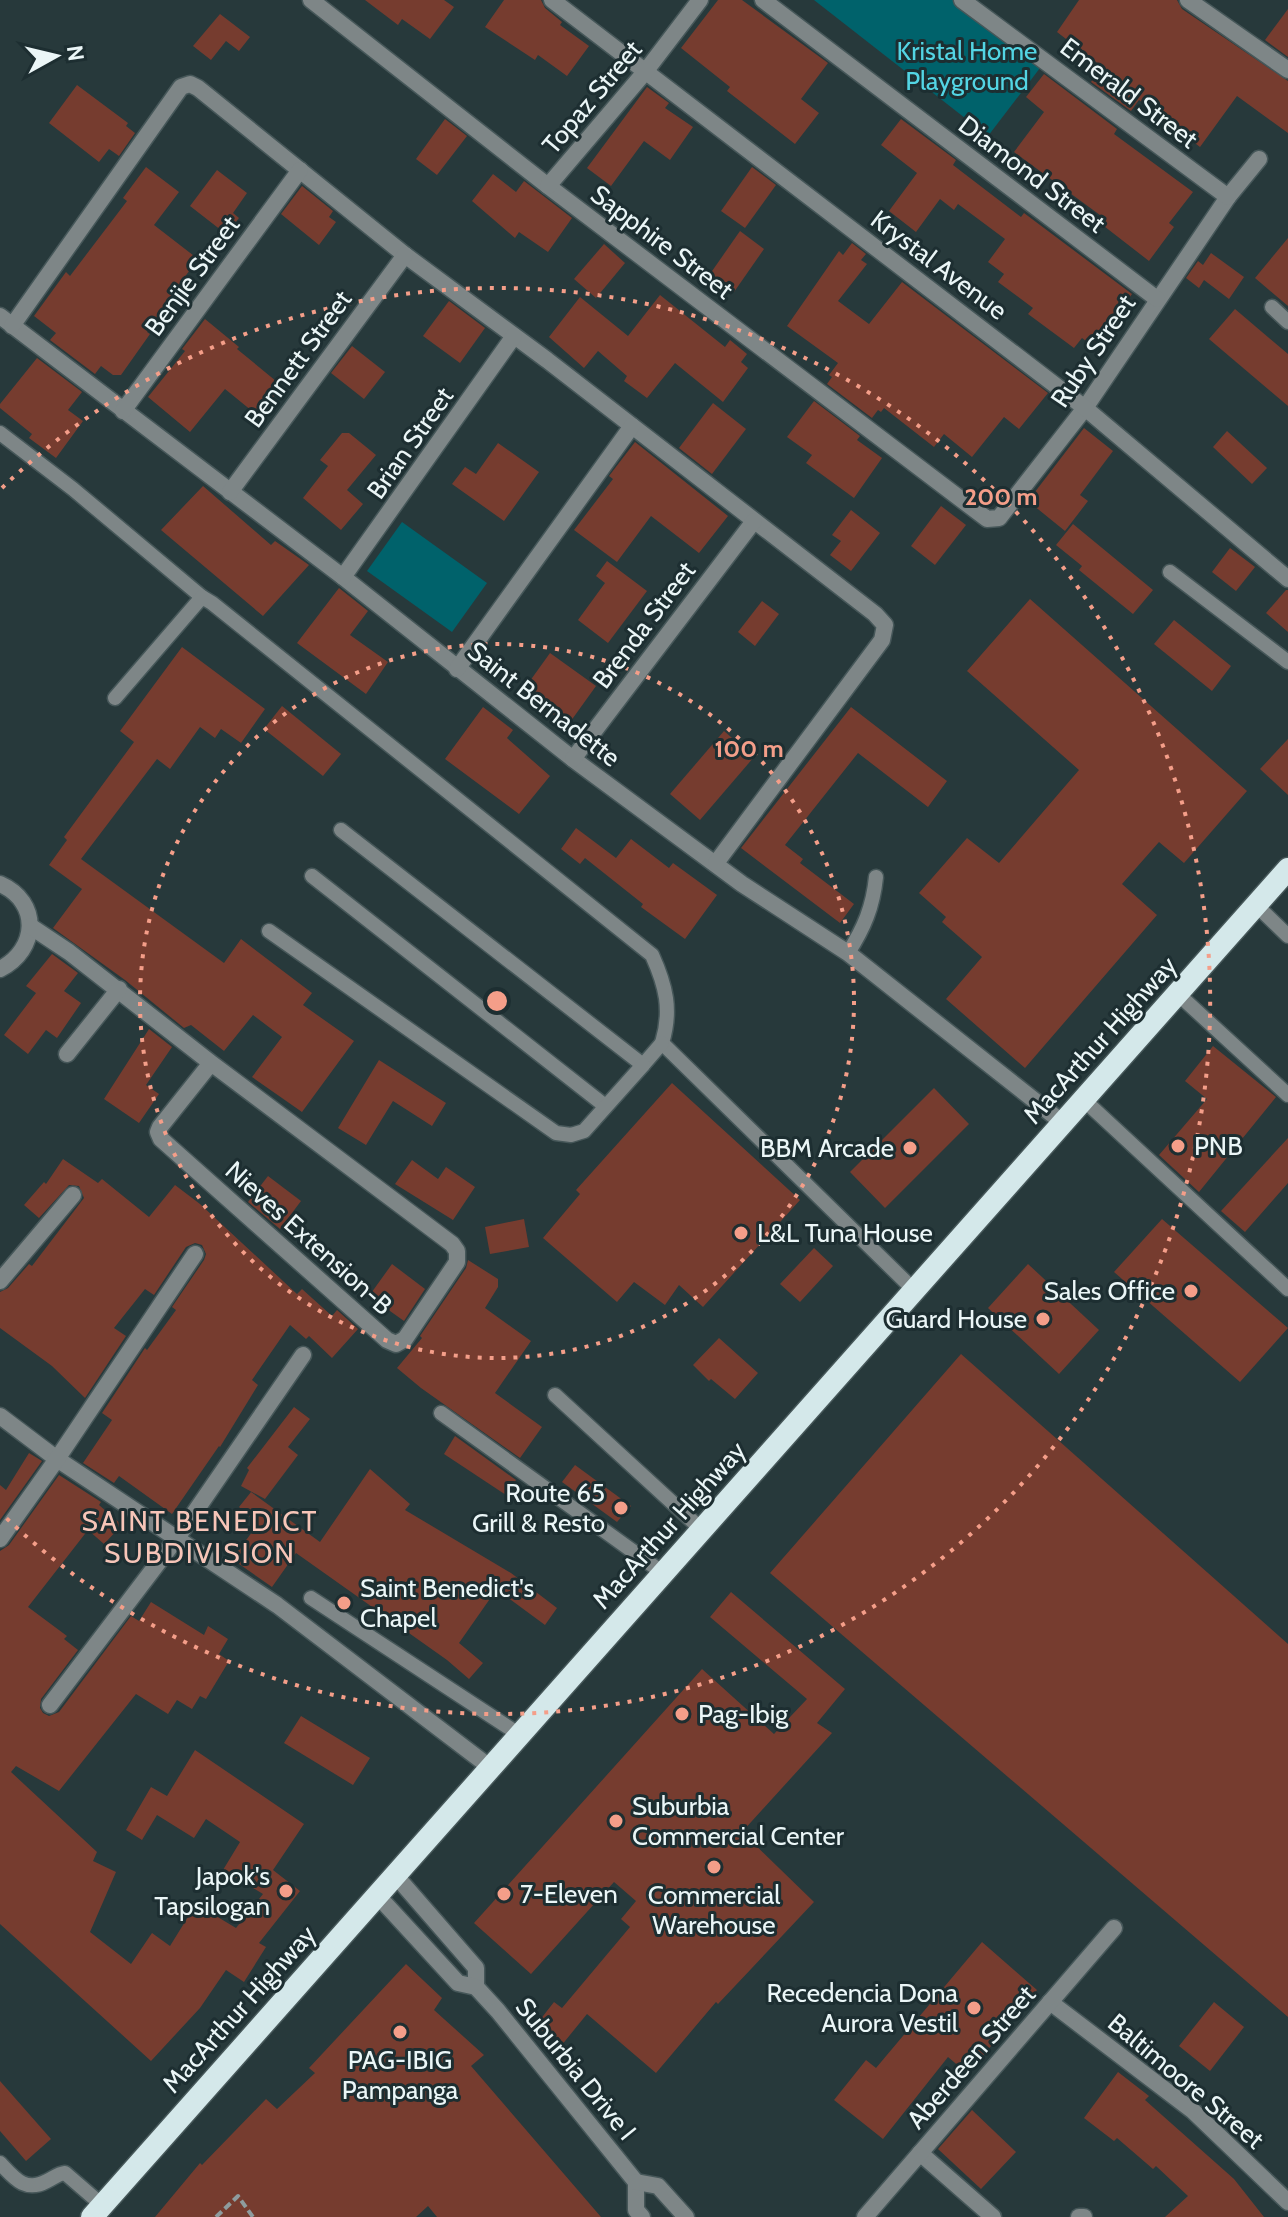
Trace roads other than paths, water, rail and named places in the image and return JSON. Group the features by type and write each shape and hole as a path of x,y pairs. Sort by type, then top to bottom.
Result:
{"highway":[{"name":"MacArthur Highway","path":"97,2211 1288,869"}],"street":[{"name":"Sapphire Street","path":"311,0 548,186 987,519"},
{"name":"Krystal Avenue","path":"552,0 1085,408 1288,579"},
{"name":"Topaz Street","path":"548,186 645,72 700,0"},
{"name":"Diamond Street","path":"763,0 1157,299"},
{"name":"Emerald Street","path":"962,0 1228,197"},
{"path":"1188,0 1288,70"},
{"path":"6,321 181,87 190,84 198,88 405,255 632,426 875,614 885,625 882,640 716,863"},
{"name":"Ruby Street","path":"987,519 999,518 1085,408 1228,197 1259,159"},
{"name":"Benjie Street","path":"123,411 300,170"},
{"name":"Bennett Street","path":"230,492 405,255"},
{"name":"Saint Bernadette","path":"6,321 343,577 573,759 742,884 848,953 1063,1123"},
{"name":"Brian Street","path":"343,577 514,336"},
{"path":"457,669 632,426"},
{"name":"Brenda Street","path":"573,759 754,521"},
{"path":"0,884 20,898 30,926 28,940 21,953 0,969"},
{"name":"Nieves Extension-B","path":"30,926 119,989 211,1063 452,1244 457,1251 457,1262 405,1339 396,1344 387,1340 161,1139 160,1127 211,1063"},
{"path":"67,1054 119,989"},
{"path":"0,1281 73,1195"},
{"path":"0,1539 195,1254"},
{"path":"50,1705 177,1538 303,1355"},
{"path":"0,1416 57,1459 296,1618 491,1768"},
{"name":"Suburbia Drive I","path":"396,1876 476,1968 476,1987"},
{"name":"Suburbia Drive I","path":"378,1896 458,1983 476,1987 636,2182 636,2210 642,2217"},
{"name":"Aberdeen Street","path":"865,2217 1114,1928"},
{"name":"Baltimoore Street","path":"1050,2002 1193,2111 1288,2202"},
{"path":"920,2153 993,2217"},
{"name":"Suburbia Drive I","path":"636,2182 658,2186 686,2217"}],"lane":[{"path":"1272,307 1288,322"},
{"path":"0,433 652,955 668,1000 668,1022 662,1043 584,1131 571,1135 556,1133 269,931"},
{"path":"1170,572 1288,662"},
{"path":"115,698 202,597"},
{"path":"341,830 643,1065"},
{"path":"312,876 604,1105"},
{"path":"848,953 874,902 876,877"},
{"path":"1257,906 1288,936"},
{"path":"1178,994 1288,1095"},
{"path":"662,1043 915,1291"},
{"path":"1084,1100 1288,1289"},
{"path":"555,1395 702,1530"},
{"path":"441,1413 663,1573"},
{"path":"311,1598 520,1735"},
{"path":"0,2163 18,2182 27,2186 35,2186 65,2173 97,2211"}],"place":[{"name":"PNB","path":"1178,1146"},
{"name":"BBM Arcade","path":"910,1148"},
{"name":"L&L Tuna House","path":"741,1233"},
{"name":"Sales Office","path":"1191,1291"},
{"name":"Guard House","path":"1043,1319"},
{"name":"Route 65 Grill & Resto","path":"621,1508"},
{"name":"Saint Benedict's Chapel","path":"344,1603"},
{"name":"Pag-Ibig","path":"682,1714"},
{"name":"Suburbia Commercial Center","path":"616,1821"},
{"name":"Commercial Warehouse","path":"714,1867"},
{"name":"Japok's Tapsilogan","path":"286,1891"},
{"name":"7-Eleven","path":"504,1894"},
{"name":"Recedencia Dona Aurora Vestil","path":"974,2008"},
{"name":"PAG-IBIG Pampanga","path":"400,2032"}],"district":[{"name":"SAINT BENEDICT SUBDIVISION","path":"200,1537"}],"park label":[{"name":"Kristal Home Playground","path":"967,66"}]}
